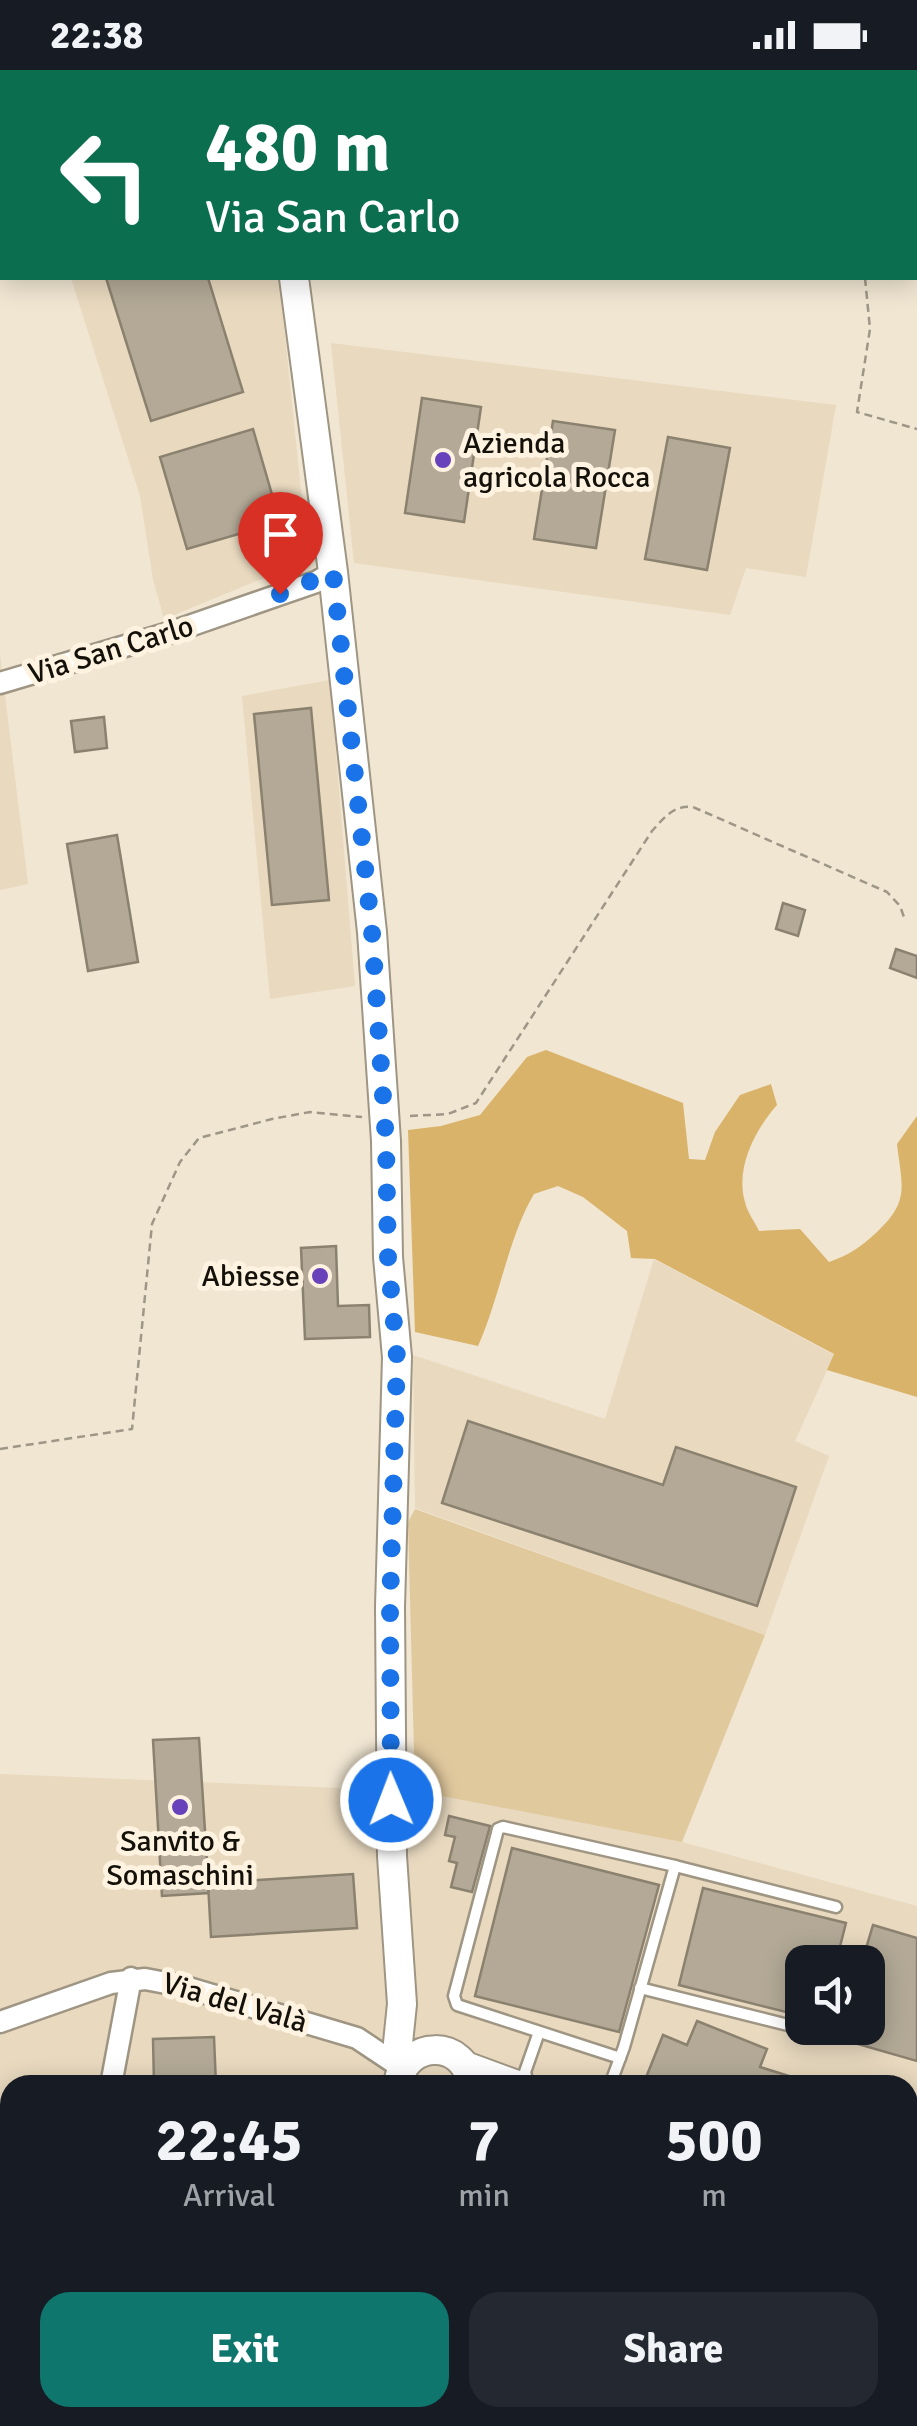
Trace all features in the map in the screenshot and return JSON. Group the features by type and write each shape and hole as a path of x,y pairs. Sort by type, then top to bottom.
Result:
{"street":[{"path":"294,280 333,572 372,932 384,1118 388,1257 397,1357 390,1773 402,2072"},
{"name":"Via San Carlo","path":"0,683 169,633 316,582 333,572"},
{"path":"113,2075 131,1978"},
{"name":"Via del Valà","path":"0,2022 131,1978 182,1986 356,2038 402,2072"},
{"path":"356,2038 382,2035 401,2009"},
{"path":"401,2009 437,2048 449,2052 467,2075"},
{"path":"402,2072 425,2050 437,2048"}],"lane":[{"path":"620,2058 457,2004 454,1996 498,1830 503,1827 675,1866 836,1907"},
{"path":"614,2075 675,1866"},
{"path":"640,1988 785,2024"},
{"path":"526,2075 539,2032"}],"path":[{"path":"865,280 870,329 857,412 917,429"},
{"path":"0,1449 132,1429 152,1224 180,1162 199,1138 310,1112 384,1118 448,1114 476,1103 652,832 670,812 682,806 693,807 887,892 900,906 905,920"}],"shaded area":[{"path":"72,280 279,280 307,548 291,567 164,619 153,579 140,496"},
{"path":"331,343 836,405 806,577 746,568 730,615 354,563"},
{"path":"0,654 28,884 0,890"},
{"path":"330,680 355,986 270,999 242,696"},
{"path":"546,1050 683,1103 689,1159 705,1160 715,1132 740,1095 771,1084 777,1105 761,1126 745,1163 746,1206 759,1231 800,1229 829,1262 866,1242 895,1211 901,1192 897,1144 917,1116 917,1397 827,1370 834,1354 655,1259 631,1258 627,1231 583,1197 558,1186 534,1194 525,1211 478,1346 415,1332 408,1130 480,1115 527,1057"},
{"path":"654,1259 834,1355 795,1441 829,1456 765,1635 415,1508 413,1355 605,1419"},
{"path":"415,1509 765,1635 682,1842 415,1791 408,1522"},
{"path":"0,1774 415,1791 682,1842 917,1906 917,2075 0,2075"}],"building":[{"path":"107,280 209,280 243,392 151,421"},
{"name":"Azienda agricola Rocca","path":"422,398 481,407 464,522 405,513"},
{"path":"553,421 615,430 596,548 534,539"},
{"path":"253,429 280,522 187,549 160,457"},
{"path":"668,437 730,448 707,570 645,559"},
{"path":"311,708 329,900 272,905 254,714"},
{"path":"104,717 107,748 75,752 71,721"},
{"path":"117,835 138,962 88,971 67,844"},
{"path":"783,903 805,910 798,936 776,929"},
{"path":"896,949 917,956 917,978 890,968"},
{"name":"Abiesse","path":"336,1246 338,1306 369,1305 370,1337 305,1339 301,1248"},
{"path":"468,1421 663,1485 676,1447 796,1487 757,1606 442,1503"},
{"path":"199,1738 209,1893 162,1896 153,1740"},
{"path":"449,1816 490,1826 472,1892 451,1887 457,1863 449,1861 455,1837 445,1835"},
{"path":"512,1848 659,1885 619,2032 475,1996"},
{"path":"353,1874 357,1928 211,1937 208,1883"},
{"path":"703,1888 846,1923 840,1945 785,1945 785,2012 679,1985"},
{"path":"873,1925 917,1938 917,2061 861,2045 885,2045 885,1945 867,1945"},
{"path":"697,2021 767,2049 760,2067 786,2075 647,2075 663,2035 687,2045"},
{"path":"214,2037 216,2075 154,2075 153,2039"}],"place":[{"name":"Azienda agricola Rocca","path":"443,460"},
{"name":"Abiesse","path":"320,1276"},
{"name":"Sanvito & Somaschini","path":"180,1807"}],"route":[{"path":"280,594 333,572 372,932 386,1141 388,1257 397,1357 390,1607 391,1800"}]}
